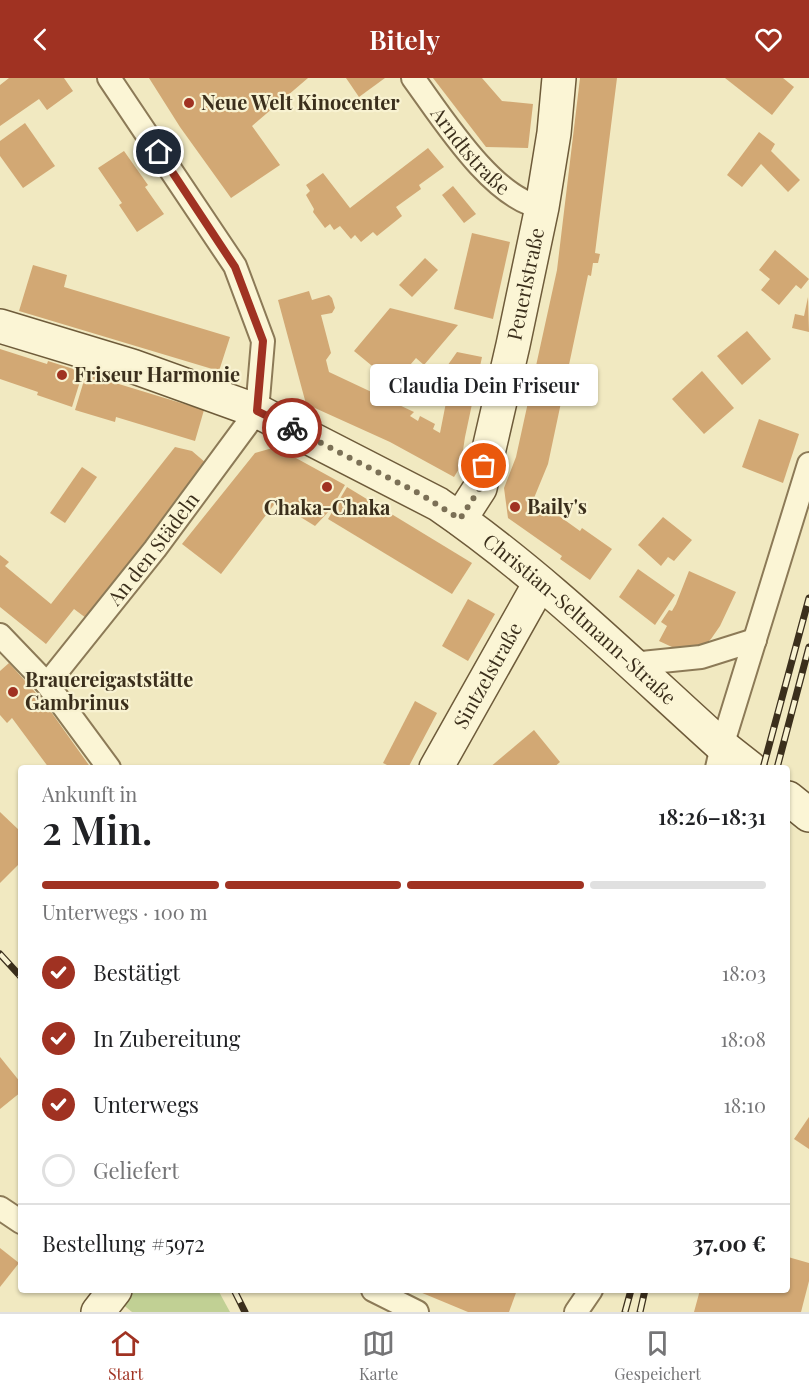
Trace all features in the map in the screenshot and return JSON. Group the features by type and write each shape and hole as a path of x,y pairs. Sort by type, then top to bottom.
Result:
{"main road":[{"name":"Peuerlstraße","path":"460,519 480,488 513,345 542,207 554,133 559,78"},
{"name":"Christian-Seltmann-Straße","path":"0,326 132,366 257,411 422,495 460,519 540,583 632,664 720,757 742,765"},
{"name":"Sintzelstraße","path":"437,765 540,583"},
{"path":"790,800 809,815"},
{"path":"98,1312 113,1293"}],"street":[{"path":"109,78 235,267 263,341 257,411"},
{"name":"Arndtstraße","path":"413,78 474,160 510,192 532,205 542,207"},
{"name":"An den Städeln","path":"47,684 155,549 257,411"},
{"path":"720,757 809,464"},
{"path":"0,635 47,684 107,765"},
{"path":"632,664 701,657 755,640"},
{"path":"0,1208 18,1220"},
{"path":"379,1293 417,1312"},
{"path":"576,1312 589,1293"}],"green space":[{"path":"129,1293 220,1293 230,1312 132,1312 121,1303"}],"building":[{"path":"9,78 64,78 73,91 47,110 39,99 0,126 0,85"},
{"path":"149,78 308,78 252,126 280,165 231,198 180,127"},
{"path":"346,78 385,78 359,97"},
{"path":"433,78 482,78 502,101 533,104 528,148 486,147"},
{"path":"580,78 617,78 595,253 600,254 598,263 593,263 591,276 588,275 548,464 534,498 580,531 582,528 612,549 590,580 560,559 562,556 508,518 504,488 516,457 557,270"},
{"path":"725,78 783,78 794,87 772,115"},
{"path":"25,123 55,166 23,188 0,156 0,141"},
{"path":"759,132 775,144 771,151 800,180 788,192 761,164 742,187 727,175"},
{"path":"428,148 444,167 419,185 421,189 396,207 402,216 377,236 373,232 361,242 355,235 351,239 340,226 334,230 330,224 325,228 313,212 314,209 306,195 310,191 306,185 323,173 350,208"},
{"path":"124,151 148,185 145,187 164,214 137,232 119,205 122,203 98,168"},
{"path":"453,186 476,214 464,223 442,195"},
{"path":"472,233 510,242 493,319 454,309"},
{"path":"775,250 809,279 801,289 796,285 779,305 761,290 770,279 759,270"},
{"path":"425,258 438,270 412,297 399,285"},
{"path":"33,265 67,275 64,287 230,337 219,371 19,311"},
{"path":"309,291 312,300 329,295 335,308 332,313 321,315 331,353 326,360 329,372 414,412 410,416 418,421 420,416 435,424 433,429 440,433 452,372 445,369 457,352 482,357 465,437 462,457 464,461 454,477 390,442 306,404 278,300"},
{"path":"808,297 809,332 792,328 795,314 804,316"},
{"path":"390,308 458,325 424,365 416,358 394,384 354,351"},
{"path":"747,331 771,359 742,385 717,356"},
{"path":"0,349 47,364 48,361 83,372 72,407 0,379"},
{"path":"702,371 734,408 704,434 672,399"},
{"path":"86,374 204,410 195,441 116,417 115,422 75,410"},
{"path":"759,419 799,434 783,483 742,467"},
{"path":"175,447 192,451 206,463 86,618 74,609 46,644 0,607 0,555 9,562 5,566 51,604"},
{"path":"276,447 345,485 331,509 315,526 276,502 221,574 182,544 255,453"},
{"path":"82,467 97,477 65,523 50,513"},
{"path":"347,487 472,563 452,594 328,519"},
{"path":"663,517 692,540 674,561 668,557 661,566 638,545"},
{"path":"638,569 675,595 655,625 619,597"},
{"path":"689,571 736,592 720,626 711,639 703,646 684,650 659,641 667,626 661,622 676,604"},
{"path":"468,599 495,614 468,661 442,646"},
{"path":"9,663 44,702 89,765 47,765 12,718 7,723 0,715 0,671"},
{"path":"415,701 437,713 410,765 383,763"},
{"path":"534,730 560,762 556,765 493,765"},
{"path":"0,812 18,829 18,865 0,883"},
{"path":"0,1057 18,1079 18,1094 0,1109"},
{"path":"809,1117 809,1149 794,1139"},
{"path":"0,1248 18,1264 0,1287"},
{"path":"790,1258 809,1263 809,1281 801,1312 694,1312 699,1293 790,1293"},
{"path":"422,1293 516,1293 509,1312 468,1312"}],"railway":[{"path":"764,765 809,598"},
{"path":"778,765 809,647"},
{"path":"0,954 18,974"},
{"path":"236,1293 245,1312"},
{"path":"625,1312 630,1293"},
{"path":"640,1312 644,1293"}],"way so far":[{"path":"292,428 422,495 460,519 480,488 484,466"}],"place":[{"name":"Neue Welt Kinocenter","path":"189,103"},
{"name":"Friseur Harmonie","path":"62,375"},
{"name":"Claudia Dein Friseur","path":"484,466"},
{"name":"Chaka-Chaka","path":"327,487"},
{"name":"Baily's","path":"515,507"},
{"name":"Brauereigaststätte Gambrinus","path":"13,692"}],"route":[{"path":"159,152 235,267 263,341 257,411 292,428"}]}
